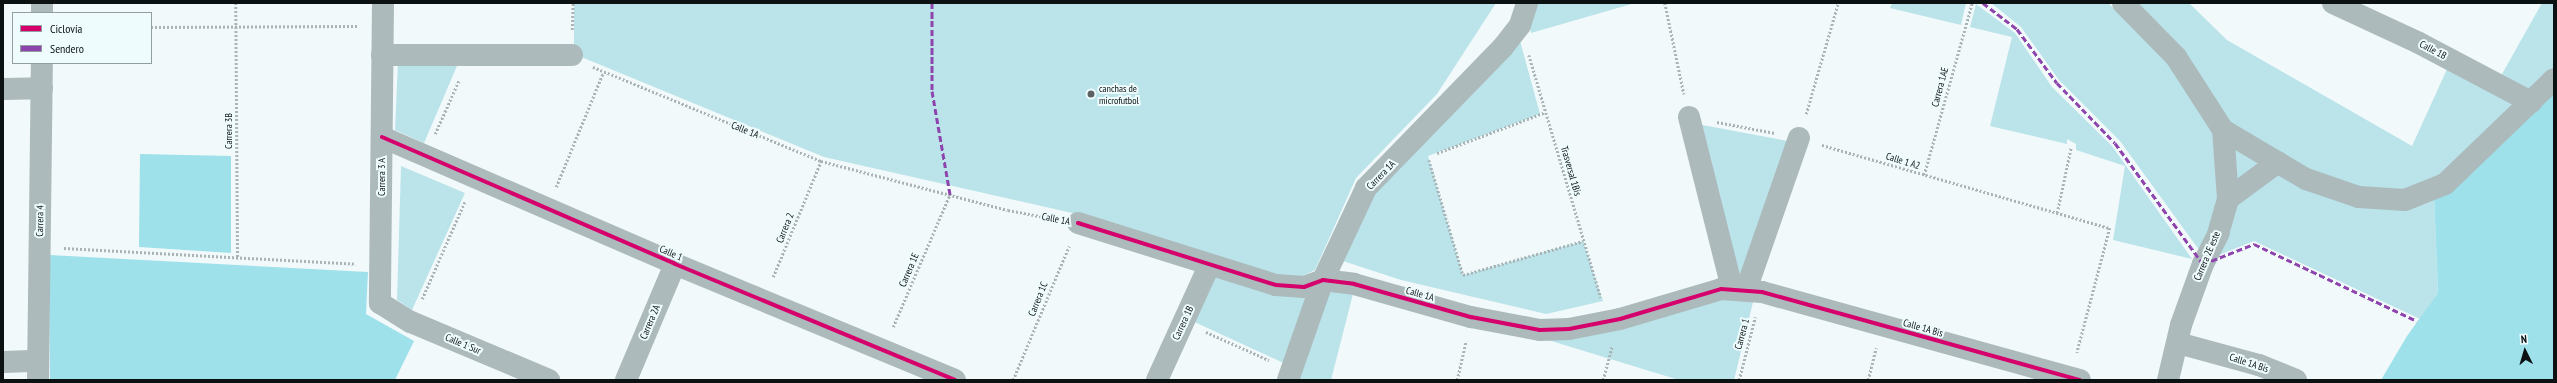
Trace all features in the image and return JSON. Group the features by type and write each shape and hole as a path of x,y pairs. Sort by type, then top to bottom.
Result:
{"street":[{"name":"Carrera 3 A","path":"380,302 383,3"},
{"name":"Carrera 1A","path":"1290,375 1323,280 1366,188 1498,53 1520,25 1527,3"},
{"path":"2123,3 2176,57 2223,130 2306,178 2359,197 2405,200 2445,184 2554,79"},
{"name":"Calle 1B","path":"2333,3 2419,43 2531,102"},
{"path":"382,55 572,55"},
{"name":"Carrera 4","path":"38,371 42,64"},
{"path":"3,89 42,88"},
{"path":"1689,117 1746,290"},
{"name":"Carrera 2E este","path":"2168,380 2178,343 2181,325 2203,264 2218,234 2228,199 2223,130"},
{"name":"Calle 1","path":"382,137 425,157 675,264 955,380"},
{"path":"1746,290 1799,138"},
{"path":"2228,199 2278,162"},
{"name":"Calle 1A","path":"1078,223 1209,266 1276,285 1304,287 1323,280 1354,284 1471,317 1540,330 1569,329 1613,320 1721,289 1746,290"},
{"name":"Carrera 2A","path":"626,380 675,264"},
{"name":"Carrera 1B","path":"1157,380 1209,266"},
{"name":"Calle 1A Bis","path":"1746,290 1881,325 2075,379"},
{"name":"Calle 1 Sur","path":"380,302 411,322 549,380"},
{"name":"Calle 1A Bis","path":"2178,343 2259,365 2272,375 2296,380"},
{"path":"3,362 38,371"}],"path":[{"path":"1665,3 1689,117"},
{"path":"1799,138 1838,3"},
{"path":"152,27 383,26"},
{"path":"425,157 470,56"},
{"path":"547,209 604,72"},
{"path":"1435,153 1546,112"},
{"path":"2057,213 2071,147"},
{"path":"1428,156 1463,275 1584,241"},
{"path":"411,322 475,178"},
{"path":"40,247 238,259 381,265"},
{"path":"1457,380 1471,317"},
{"path":"1604,380 1613,320"},
{"path":"1184,322 1290,375"},
{"path":"1868,380 1881,325"}],"shaded area":[{"path":"574,3 1496,3 1437,94 1356,178 1315,270 1290,282 1081,215 824,157 574,54"},
{"path":"1534,3 1635,3 1531,33 1529,22"},
{"path":"1892,3 1966,3 1961,25 1890,8"},
{"path":"1991,3 2108,3 2168,59 2216,129 2221,198 2202,254 2120,141 2059,80 2021,27"},
{"path":"2131,3 2189,3 2227,40 2412,146 2448,67 2520,102 2442,179 2404,194 2362,193 2309,174 2228,127"},
{"path":"2542,3 2554,3 2554,72 2531,94 2502,74"},
{"path":"1976,4 2015,33 2052,87 2112,146 2192,259 2113,240 2125,166 2076,150 2076,144 2067,139 2067,144 1990,126 2012,37 1970,27"},
{"path":"1519,37 1540,114 1428,156 1463,275 1583,241 1603,301 1546,314 1401,280 1343,261 1370,197"},
{"path":"460,59 424,143 395,130 398,61"},
{"path":"2554,81 2554,380 2381,380 2407,336 2438,293 2434,195"},
{"path":"1697,124 1788,141 1743,286"},
{"path":"2226,136 2271,163 2232,191"},
{"path":"140,154 231,156 231,253 139,247"},
{"path":"401,166 465,193 412,310 397,300"},
{"path":"2278,166 2303,181 2434,195 2438,293 2420,319 2254,241 2209,259 2230,202"},
{"path":"49,255 368,272 366,314 414,341 395,380 50,380"},
{"path":"1211,271 1317,286 1288,365 1188,319"},
{"path":"1326,288 1354,290 1331,380 1294,380"},
{"path":"1712,297 1754,298 1734,380 1679,380 1548,340"}],"marked path":[{"path":"932,3 932,91 950,194"},
{"path":"1983,3 2017,29 2057,83 2115,143 2203,264 2254,244 2417,321"}],"cycle path":[{"path":"382,137 675,264 955,380"},
{"path":"1078,223 1276,285 1304,287 1323,280 1354,284 1471,317 1540,330 1569,329 1620,319 1721,289 1762,292 2080,380"}],"place":[{"name":"canchas de microfutbol","path":"1091,94"}]}
